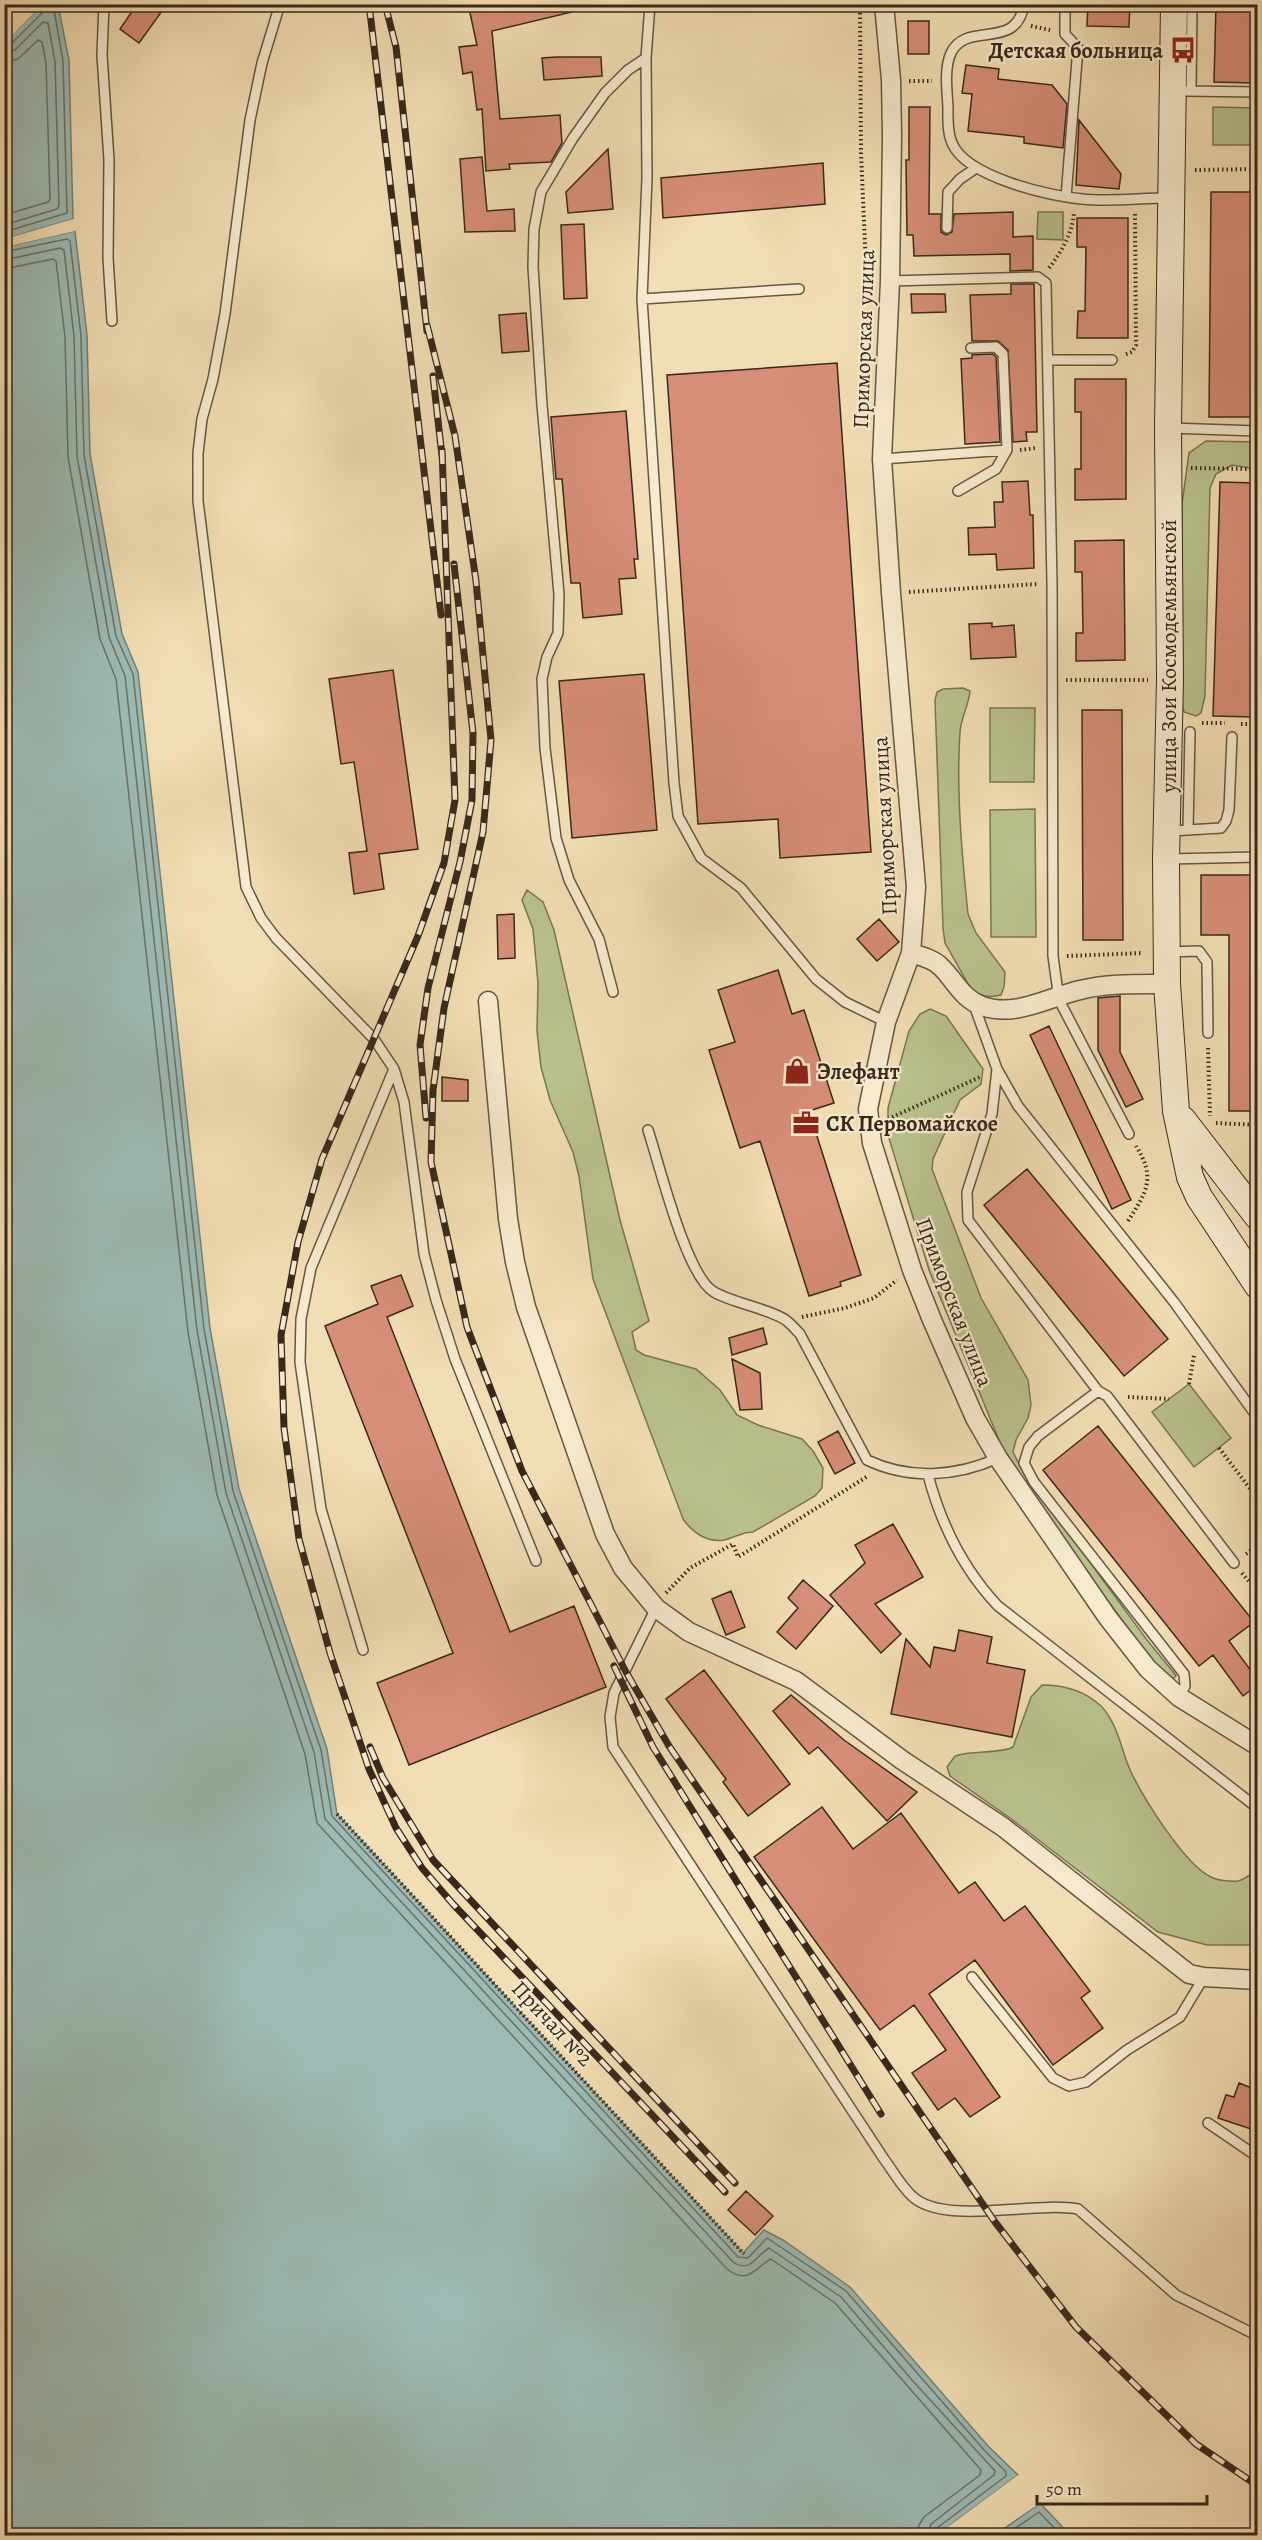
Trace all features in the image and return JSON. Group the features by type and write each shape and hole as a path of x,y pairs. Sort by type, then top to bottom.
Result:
{"main road":[{"name":"улица Зои Космодемьянской","path":"1174,4 1173,48 1182,91 1171,198 1168,428 1170,680 1178,831 1166,859 1167,984 1176,1111 1190,1177 1199,1197 1257,1286"},
{"path":"1176,1111 1257,1217"}],"street":[{"name":"Приморская улица","path":"884,5 891,80 890,281 882,459 916,887 911,953 886,1022 868,1109 869,1128 912,1270 975,1418 998,1458 1108,1618 1148,1669 1179,1697 1257,1746"},
{"path":"911,953 939,964 960,991 973,1002 986,1007 1007,1009 1032,1005 1080,990 1111,985 1167,984"},
{"path":"488,1001 508,1219 526,1307 605,1534 623,1568 656,1608 689,1632 796,1681 902,1760 1003,1827 1189,1974 1257,1980"}],"lane":[{"path":"104,4 102,55 110,160 108,258 112,321"},
{"path":"280,4 262,63 250,120 225,314 213,380 202,419 198,453 198,501 246,887 261,918 276,938 374,1039 394,1069 404,1102 424,1254 436,1300 455,1359 536,1561"},
{"path":"650,4 646,58 647,178 642,299 678,816 701,858 741,888 816,979 845,1002 886,1022"},
{"path":"1024,4 1018,25 1010,30 964,40 951,53 946,81 952,144 976,168 1008,183 1070,197 1171,198"},
{"path":"1065,4 1065,34 1078,48 1070,197"},
{"path":"1192,4 1182,91 1257,92"},
{"path":"884,5 988,5"},
{"path":"613,992 599,939 570,880 556,838 545,748 542,679 547,657 558,633 559,594 542,405 533,267 534,229 541,192 573,138 605,93 628,70 646,58"},
{"path":"946,228 948,192 960,179 976,168"},
{"path":"890,281 1041,278 1046,283 1050,447 1053,956 1058,997 1129,1134"},
{"path":"642,299 799,289"},
{"path":"958,491 996,469 1007,450 1003,354 996,347 971,348"},
{"path":"1048,360 1112,360"},
{"path":"1168,428 1257,431"},
{"path":"882,459 1007,450"},
{"path":"1190,732 1178,831 1221,828 1226,821 1229,810 1233,737"},
{"path":"1166,859 1257,857"},
{"path":"1168,952 1198,951 1207,962 1208,1033"},
{"path":"973,1002 997,1070 1018,1106 1174,1302 1257,1418"},
{"path":"363,1650 321,1509 300,1362 301,1319 311,1268 394,1069"},
{"path":"997,1070 992,1114 967,1192 968,1220 1098,1391 1107,1396 1234,1563"},
{"path":"648,1130 677,1226 703,1283 727,1299 786,1320 800,1334 867,1460 883,1467 928,1475 979,1467 998,1458"},
{"path":"1098,1391 1038,1436 1029,1447 1024,1463 1034,1482 1184,1674 1185,1686 1179,1697"},
{"path":"928,1475 950,1538 977,1581 998,1606 1255,1806"},
{"path":"656,1608 614,1694 610,1717 613,1748 878,2151 912,2197 929,2207 966,2212 1058,2205 1078,2209 1176,2295 1257,2336"},
{"path":"972,1977 1053,2078 1069,2086 1086,2082 1127,2050 1180,2017 1204,1977"},
{"path":"1208,2123 1257,2157"}],"path":[{"path":"1018,25 1065,34"},
{"path":"1078,48 1173,48"},
{"path":"891,80 946,81"},
{"path":"1192,170 1257,169"},
{"path":"1041,278 1059,256 1072,229 1070,197"},
{"path":"1112,360 1132,352 1136,345 1134,199"},
{"path":"1007,450 1050,447"},
{"path":"1187,468 1257,469"},
{"path":"1251,469 1257,474"},
{"path":"891,593 1034,584"},
{"path":"1052,679 1120,681"},
{"path":"1053,956 1120,954"},
{"path":"1208,1033 1210,1118 1215,1123 1223,1125 1257,1125"},
{"path":"869,1128 997,1070"},
{"path":"1120,1234 1143,1197 1148,1175 1146,1162 1129,1134"},
{"path":"786,1320 845,1308 874,1298 912,1270"},
{"path":"1189,1384 1198,1337"},
{"path":"1107,1396 1169,1399"},
{"path":"1219,1448 1257,1499"},
{"path":"656,1608 670,1586 690,1568 733,1544 738,1557 883,1467"},
{"path":"1234,1563 1257,1593"},
{"name":"Причал №2","path":"337,1814 744,2254"}],"green space":[{"path":"1213,107 1257,108 1257,145 1213,145"},
{"path":"1038,212 1063,212 1063,240 1037,239"},
{"path":"1206,441 1257,442 1257,469 1232,465 1216,474 1210,488 1205,696 1201,713 1196,716 1184,712 1180,694 1182,504 1189,453"},
{"path":"963,688 970,691 961,727 959,754 960,823 968,914 976,933 1005,972 1001,995 993,996 982,995 971,989 945,943 943,928 935,700 937,692 943,689"},
{"path":"990,708 1035,708 1034,782 990,782"},
{"path":"1035,809 1036,937 991,937 990,810"},
{"path":"527,890 543,902 554,930 620,1220 649,1321 632,1332 636,1350 644,1355 696,1369 720,1390 737,1415 758,1425 802,1439 813,1451 823,1468 822,1488 815,1496 753,1532 724,1540 712,1540 695,1532 683,1519 593,1279 579,1176 573,1152 550,1100 541,1067 537,1031 538,983 533,929 522,900"},
{"path":"930,1009 946,1016 983,1069 981,1084 960,1100 933,1159 932,1169 981,1298 1028,1380 1031,1405 1028,1418 1016,1440 1013,1452 1022,1470 1147,1640 1174,1673 1176,1676 1174,1678 1169,1677 1148,1655 1045,1516 1006,1457 929,1270 888,1135 888,1108 909,1031 920,1014"},
{"path":"1189,1384 1231,1438 1194,1467 1152,1412"},
{"path":"1042,1685 1073,1690 1088,1696 1101,1706 1112,1721 1131,1772 1145,1798 1178,1846 1201,1870 1213,1878 1238,1881 1257,1870 1257,1945 1207,1945 1158,1932 1010,1818 950,1776 947,1767 955,1756 1001,1751 1013,1747 1031,1697"}],"water":[{"path":"42,5 58,5 69,60 73,219 5,239 4,42"},
{"path":"75,231 87,335 90,454 122,634 138,672 210,1328 239,1489 327,1749 337,1814 743,2253 764,2230 783,2240 850,2287 988,2446 1018,2475 937,2535 5,2535 4,247"},
{"path":"1040,2503 1070,2535 994,2536"}],"pier":[{"path":"38,4 42,5 5,42 4,38"},
{"path":"73,219 74,222 4,242 5,239"},
{"path":"75,228 75,231 5,247 4,244"},
{"path":"1018,2475 1020,2477 942,2536 937,2535"},
{"path":"1038,2501 1040,2503 991,2536 992,2533"}],"building":[{"path":"137,4 167,4 139,43 120,29"},
{"path":"468,4 571,4 572,12 492,31 500,119 560,115 562,143 551,162 509,164 510,169 486,171 482,109 477,110 472,72 463,74 459,47 477,45"},
{"path":"1088,4 1130,4 1129,27 1087,26"},
{"path":"1216,4 1257,4 1255,83 1214,82"},
{"path":"908,21 929,21 929,54 908,54"},
{"path":"601,57 602,76 544,80 542,58"},
{"path":"966,65 999,69 998,79 1052,85 1067,104 1063,148 1024,143 1024,137 968,131 972,94 962,93"},
{"path":"909,107 930,107 929,214 941,214 941,232 946,235 952,232 954,214 1013,212 1013,237 1033,236 1033,270 1010,271 1010,254 914,256 913,235 907,235 906,160 909,160"},
{"path":"1079,120 1121,174 1119,189 1076,185"},
{"path":"608,149 613,209 568,213 566,192"},
{"path":"482,157 487,211 514,209 515,231 465,232 460,159"},
{"path":"823,163 825,204 663,218 661,178"},
{"path":"1211,192 1257,192 1257,417 1209,417"},
{"path":"1077,218 1128,218 1128,338 1077,338 1078,311 1085,311 1086,247 1077,247"},
{"path":"584,224 587,298 564,299 561,225"},
{"path":"1011,284 1034,284 1037,432 1026,432 1027,441 1013,442 1008,350 998,341 972,341 970,295 1011,294"},
{"path":"911,294 945,294 946,312 912,313"},
{"path":"526,313 529,351 502,353 499,315"},
{"path":"993,354 996,357 1000,442 965,444 961,359 972,358 972,355"},
{"path":"837,363 871,852 780,858 778,819 698,824 667,375"},
{"path":"1075,379 1126,379 1126,499 1075,500 1075,469 1081,469 1081,412 1075,412"},
{"path":"626,411 638,559 634,559 636,578 619,579 622,614 583,618 580,583 571,583 562,479 556,479 551,417"},
{"path":"1028,481 1030,515 1033,515 1034,568 997,570 996,554 969,555 968,528 995,527 994,502 1003,502 1002,482"},
{"path":"1220,482 1257,483 1253,717 1213,716"},
{"path":"1124,540 1125,660 1076,661 1076,633 1083,633 1082,572 1075,572 1075,541"},
{"path":"992,623 992,627 1014,625 1016,657 971,659 969,624"},
{"path":"393,670 418,849 379,854 384,889 354,894 349,853 367,851 354,762 341,764 329,679"},
{"path":"644,674 657,830 572,838 559,681"},
{"path":"1082,710 1122,710 1123,940 1083,940"},
{"path":"1201,875 1257,875 1257,1111 1229,1111 1229,935 1201,935"},
{"path":"514,914 515,958 498,959 497,915"},
{"path":"879,919 899,942 877,961 857,939"},
{"path":"778,970 792,1014 804,1010 834,1103 809,1111 861,1275 840,1282 841,1286 809,1296 760,1141 740,1148 709,1050 735,1042 718,990"},
{"path":"1120,996 1120,1052 1143,1099 1126,1107 1098,1050 1098,998"},
{"path":"1049,1026 1131,1200 1112,1209 1030,1035"},
{"path":"442,1077 468,1080 468,1101 442,1101"},
{"path":"1027,1169 1168,1339 1124,1376 984,1205"},
{"path":"401,1275 413,1306 387,1317 510,1632 574,1606 606,1687 409,1765 377,1683 453,1653 325,1326 378,1304 371,1286"},
{"path":"763,1328 767,1344 732,1355 729,1338"},
{"path":"732,1359 760,1373 762,1409 740,1410"},
{"path":"1098,1426 1254,1622 1229,1641 1257,1679 1257,1685 1243,1696 1213,1655 1199,1666 1043,1470"},
{"path":"838,1431 855,1463 835,1474 818,1442"},
{"path":"893,1524 923,1577 875,1604 901,1634 881,1653 830,1595 865,1563 855,1545"},
{"path":"803,1580 833,1606 796,1649 777,1632 798,1608 788,1598"},
{"path":"731,1591 745,1627 726,1635 712,1599"},
{"path":"959,1630 992,1637 987,1663 1025,1670 1012,1737 891,1714 906,1639 930,1667 934,1647 955,1651"},
{"path":"704,1670 790,1784 748,1816 723,1782 726,1779 666,1699"},
{"path":"791,1695 844,1740 917,1792 887,1821 818,1747 809,1754 773,1711"},
{"path":"822,1807 853,1849 901,1813 959,1893 975,1882 1004,1921 1025,1906 1090,1991 1081,1998 1103,2028 1053,2065 975,1960 929,1994 1000,2097 970,2117 955,2098 938,2110 912,2073 946,2050 914,2005 880,2030 754,1857"},
{"path":"1239,2083 1257,2090 1257,2131 1218,2118 1226,2095 1234,2097"},
{"path":"746,2191 773,2216 755,2235 728,2210"}],"railway":[{"path":"369,4 441,615"},
{"path":"385,4 396,47 427,331"},
{"path":"427,325 455,436 476,581 491,740 483,832 444,1008 433,1090 431,1162 467,1327 522,1471 626,1672 669,1746 995,2222 1076,2327 1196,2444 1258,2486"},
{"path":"433,376 442,456"},
{"path":"442,450 455,800 444,863 418,936 322,1159 298,1242 281,1335 284,1428 299,1539 330,1653 369,1769 396,1828 422,1868 453,1904 725,2192"},
{"path":"426,1118 420,1045 428,988 460,862 472,800 473,733 454,564"},
{"path":"614,1666 653,1747 881,2114"},
{"path":"370,1747 383,1778 433,1860 735,2183"}],"place":[{"name":"Детская больница","path":"1183,50"},
{"name":"Элефант","path":"797,1071"},
{"name":"СК Первомайское","path":"806,1123"}]}
